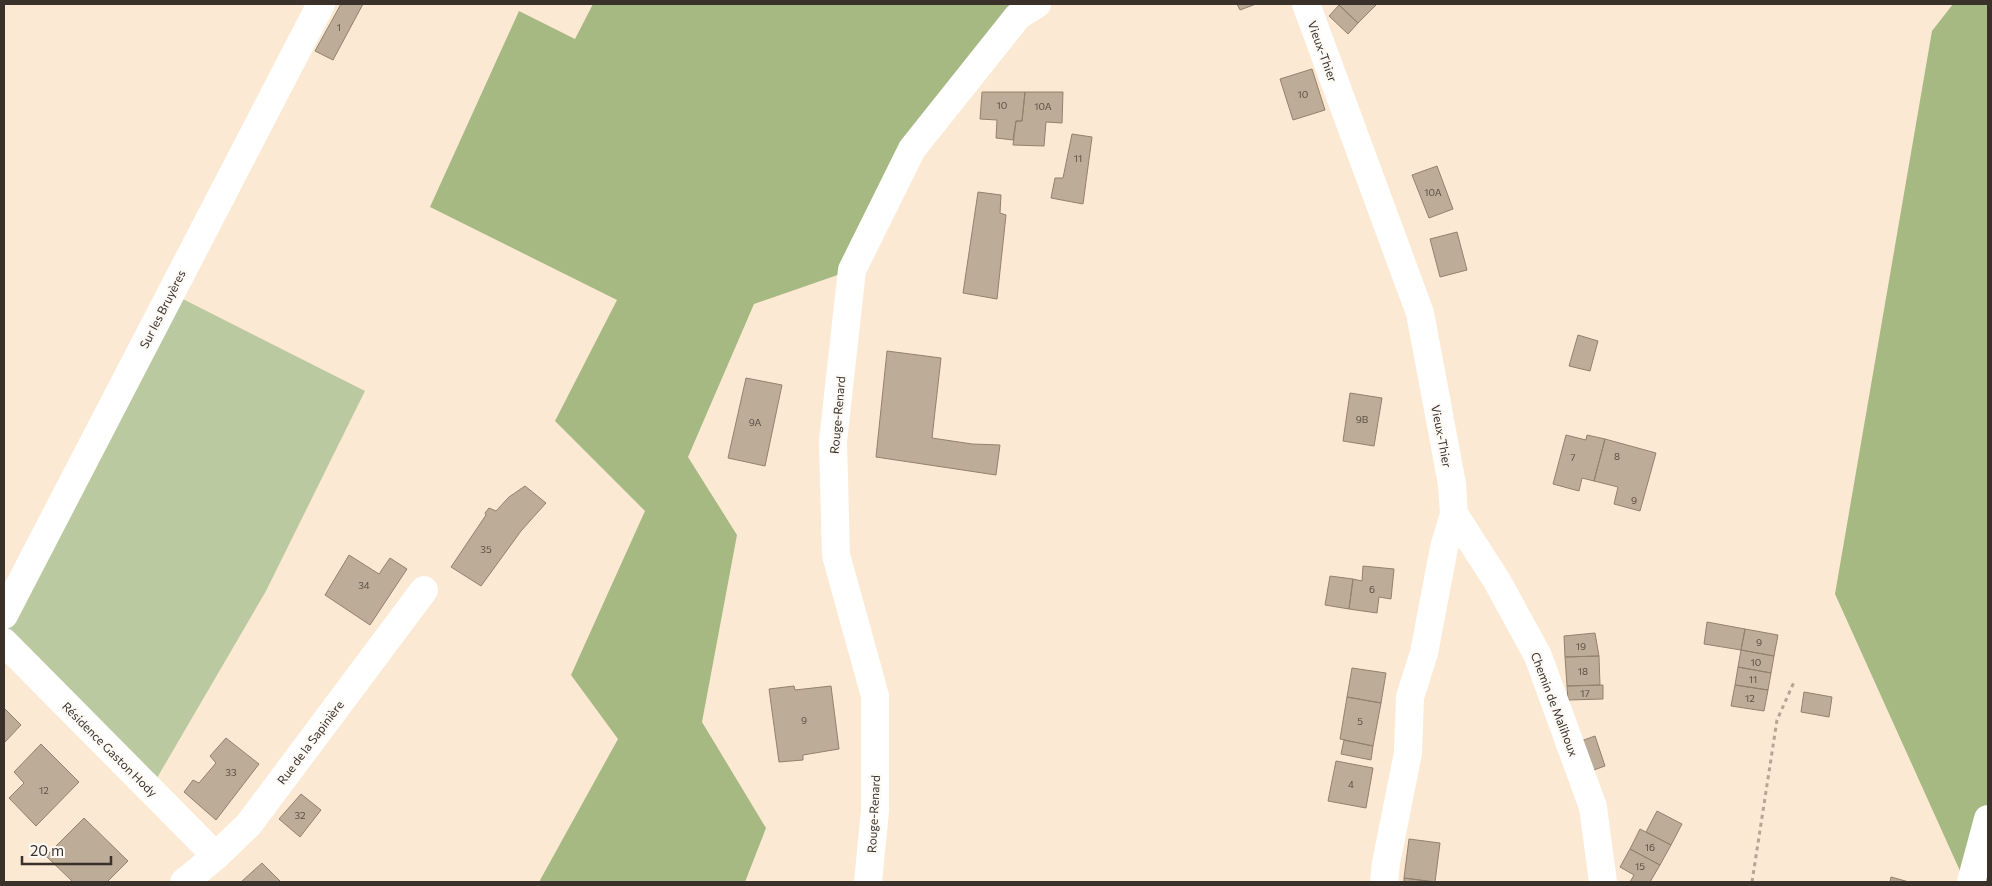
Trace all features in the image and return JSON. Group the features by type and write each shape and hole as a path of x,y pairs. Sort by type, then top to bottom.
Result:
{"street":[{"name":"Sur les Bruyères","path":"4,615 321,4"},
{"name":"Rouge-Renard","path":"868,882 874,811 875,696 836,555 833,441 852,270 912,149 1018,16 1037,4"},
{"name":"Vieux-Thier","path":"1306,4 1420,313 1452,484 1454,514 1444,548 1424,653 1410,697 1408,752 1384,882"},
{"name":"Chemin de Malihoux","path":"1454,514 1497,581 1538,656 1593,807 1603,882"},
{"name":"Rue de la Sapinière","path":"184,882 216,856 249,824 424,590"},
{"name":"Résidence Gaston Hody","path":"4,642 216,856"},
{"path":"1970,882 1988,820"}],"path":[{"path":"1752,882 1777,720 1794,682"}],"green space":[{"path":"593,4 1011,4 1018,16 912,149 852,270 754,304 688,457 737,535 702,722 766,828 745,882 539,882 618,739 571,675 645,511 555,421 617,300 430,207 519,11 575,39"},
{"path":"1953,4 1988,4 1988,882 1965,882 1835,594 1932,31"},
{"path":"171,293 365,391 266,591 150,790 4,642 4,615"}],"building":[{"path":"341,4 363,4 333,60 315,51"},
{"path":"1237,4 1256,4 1240,10"},
{"path":"1338,4 1377,4 1358,23"},
{"path":"1339,5 1358,23 1348,34 1329,16"},
{"path":"1312,69 1325,110 1293,120 1280,79"},
{"path":"982,92 1025,92 1022,121 1016,121 1013,140 996,138 997,120 980,119"},
{"path":"1025,92 1063,92 1062,123 1046,122 1044,146 1013,145 1016,121 1022,121"},
{"path":"1072,134 1092,137 1083,204 1051,198 1055,178 1063,178"},
{"path":"1437,166 1453,209 1429,218 1412,175"},
{"path":"978,192 1001,195 1000,213 1006,215 997,299 963,293"},
{"path":"1457,232 1467,270 1440,277 1430,239"},
{"path":"1578,335 1598,341 1590,371 1569,366"},
{"path":"887,351 941,358 932,438 972,444 1000,445 996,475 876,457"},
{"path":"746,378 782,385 765,466 728,458"},
{"path":"1350,393 1382,398 1374,446 1343,441"},
{"path":"1566,435 1586,440 1587,435 1605,439 1594,481 1582,478 1579,491 1553,484"},
{"path":"1605,439 1656,453 1640,511 1614,504 1618,487 1594,481"},
{"path":"525,486 546,503 521,531 481,586 451,567 489,508 496,511 509,497"},
{"path":"349,555 379,574 390,558 407,569 370,625 325,595"},
{"path":"1363,566 1394,569 1391,599 1379,597 1377,613 1349,609 1353,579 1362,581"},
{"path":"1330,576 1353,579 1349,609 1325,605"},
{"path":"1707,622 1745,629 1741,650 1704,644"},
{"path":"1745,629 1778,635 1774,656 1741,650"},
{"path":"1595,633 1599,656 1565,657 1564,636"},
{"path":"1741,650 1774,656 1771,673 1738,667"},
{"path":"1599,656 1600,685 1567,686 1565,657"},
{"path":"1738,667 1771,673 1768,690 1735,685"},
{"path":"1352,668 1386,673 1381,703 1347,697"},
{"path":"1603,685 1603,699 1568,700 1567,686"},
{"path":"1735,685 1768,690 1764,711 1731,706"},
{"path":"794,686 795,690 831,686 839,749 803,755 803,760 779,762 769,689"},
{"path":"1804,692 1832,697 1829,717 1801,712"},
{"path":"1347,697 1381,703 1373,746 1340,739"},
{"path":"4,708 21,725 4,743"},
{"path":"1595,736 1605,766 1591,771 1581,741"},
{"path":"226,738 259,764 216,820 184,792 193,780 199,783 216,763 210,756"},
{"path":"1344,740 1373,746 1371,760 1341,754"},
{"path":"41,744 79,782 36,826 9,798 24,783 14,772"},
{"path":"1336,761 1373,768 1366,808 1328,801"},
{"path":"301,794 321,810 300,837 279,819"},
{"path":"1657,811 1682,824 1671,845 1646,832"},
{"path":"84,818 128,861 107,882 73,882 46,856"},
{"path":"1640,829 1671,845 1660,865 1630,849"},
{"path":"1409,839 1440,843 1435,882 1404,878"},
{"path":"1630,849 1660,865 1650,882 1630,882 1634,875 1620,867"},
{"path":"262,863 281,882 241,882"},
{"path":"1891,877 1909,882 1890,882"},
{"path":"1404,878 1434,882 1404,882"}]}
